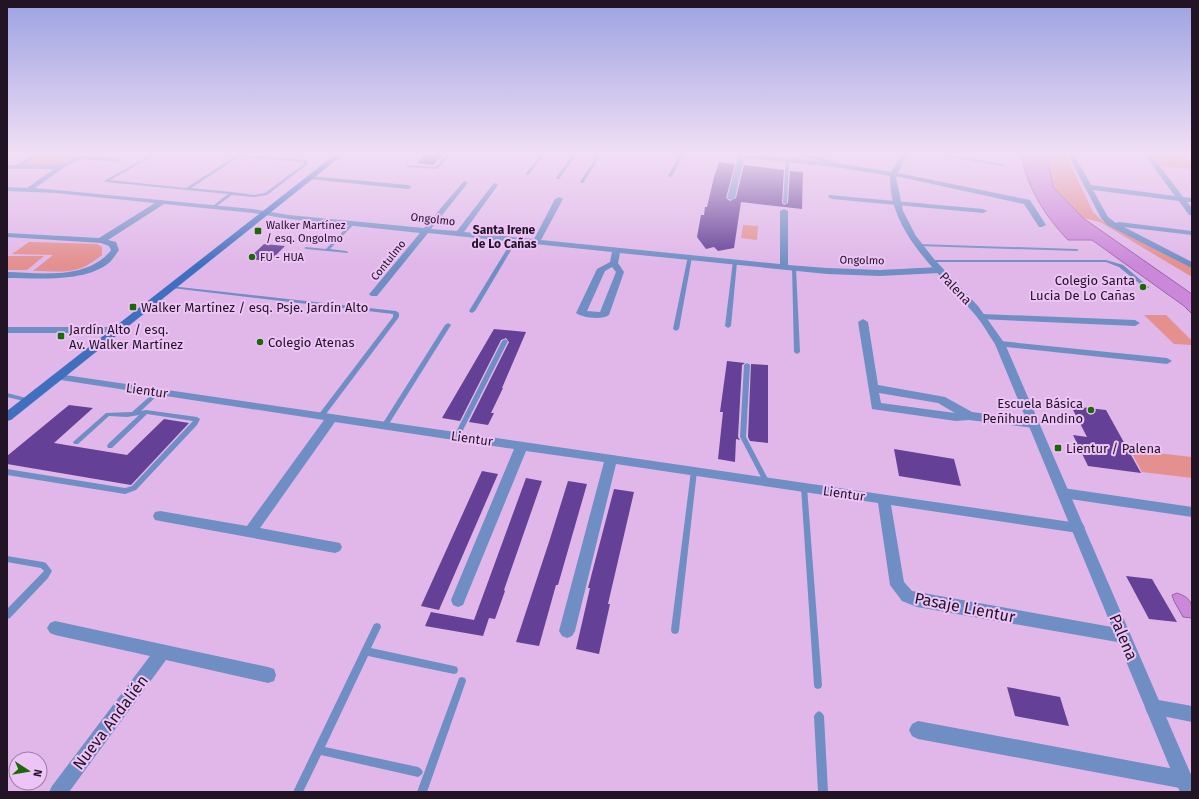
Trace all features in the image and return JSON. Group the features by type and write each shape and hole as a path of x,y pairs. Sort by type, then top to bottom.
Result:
{"main road":[{"path":"7,417 295,190"}],"street":[{"name":"Ongolmo","path":"31,190 214,207 353,224 794,268 859,273 935,266"},
{"name":"Contulmo","path":"374,294 460,190"},
{"path":"459,234 491,190"},
{"path":"731,198 733,190"},
{"name":"Palena","path":"895,190 897,204 906,226 918,245 935,266 982,317 1000,344 1187,786"},
{"path":"971,190 1027,202 1042,225"},
{"path":"1090,190 1102,215 1110,222 1192,264"},
{"path":"1115,190 1192,200"},
{"path":"1174,190 1192,213"},
{"path":"832,197 984,211"},
{"path":"536,242 559,199"},
{"path":"101,241 162,202"},
{"path":"784,207 784,267"},
{"path":"1110,222 1192,233"},
{"path":"7,235 101,241 113,244 115,250 99,265 68,275 7,275"},
{"path":"614,263 601,269 581,313 604,315 620,272 614,263 617,250"},
{"path":"982,317 1135,324"},
{"path":"863,322 876,406 956,417 969,416 1034,424"},
{"path":"7,330 117,330"},
{"path":"1000,344 1167,361"},
{"name":"Lientur","path":"58,377 1078,528"},
{"path":"873,388 941,400 969,416"},
{"path":"250,532 327,417"},
{"path":"458,600 522,446"},
{"path":"567,631 611,459"},
{"path":"1063,493 1192,512"},
{"name":"Pasaje Lientur","path":"884,499 897,585 907,596 917,600 1123,636"},
{"path":"160,516 334,547"},
{"path":"55,628 268,675"},
{"name":"Nueva Andalién","path":"58,792 163,652"},
{"path":"1153,707 1192,714"},
{"name":"Palena","path":"918,730 1187,786"}],"lane":[{"path":"201,190 254,196 266,194 271,190"},
{"path":"784,207 785,190"},
{"path":"214,207 232,193"},
{"path":"326,250 353,224"},
{"path":"472,311 515,240"},
{"path":"918,245 1077,250"},
{"path":"306,248 346,252"},
{"path":"676,328 690,257"},
{"path":"935,266 1106,261 1121,266 1147,287"},
{"path":"728,326 735,262"},
{"path":"794,268 797,352"},
{"path":"172,287 396,313 396,317 327,417"},
{"path":"386,425 448,325"},
{"path":"458,436 505,341"},
{"path":"748,365 744,437 766,481"},
{"path":"134,414 158,392"},
{"path":"7,396 28,400"},
{"path":"110,446 146,412"},
{"path":"7,472 125,491 130,490 134,488 197,421 197,419 146,412 134,414 108,414 76,442"},
{"path":"675,630 694,471"},
{"path":"804,487 818,684"},
{"path":"7,559 43,565 48,571 45,576 7,615"},
{"path":"298,792 377,627"},
{"path":"365,652 454,670"},
{"path":"422,792 462,681"},
{"path":"819,716 823,792"},
{"path":"318,750 418,772"}],"shaded area":[{"path":"1033,190 1056,190 1083,218 1192,294 1192,314 1184,306 1092,240 1068,240 1044,211"},
{"path":"1056,190 1083,190 1093,212 1104,222 1192,267 1192,277 1100,222 1083,218"},
{"path":"743,225 758,226 757,240 741,238"},
{"path":"29,242 97,244 102,247 102,255 85,266 70,271 33,271 53,255 12,254"},
{"path":"7,256 44,256 27,270 7,270"},
{"path":"1144,315 1166,315 1192,341 1192,345 1174,344"},
{"path":"1130,450 1192,457 1192,478 1142,472"},
{"path":"1177,593 1186,597 1190,602 1192,608 1192,618 1183,617 1172,595"}],"building":[{"path":"711,190 728,190 726,198 730,201 736,198 738,190 783,190 782,203 784,205 788,203 789,190 803,190 802,209 741,202 734,248 718,251 714,247 706,249 697,237 701,215 704,215 705,207 707,207"},
{"path":"264,244 285,246 270,261 248,259"},
{"path":"494,329 526,332 491,413 494,413 488,425 469,422 509,342 506,338 501,340 460,421 442,418"},
{"path":"727,361 745,363 742,365 738,437 740,440 736,439 735,462 718,459 723,412 720,412"},
{"path":"751,364 768,365 768,443 750,441 748,437"},
{"path":"69,405 93,408 54,443 127,455 164,419 189,423 131,485 7,464 7,456"},
{"path":"1071,406 1106,410 1141,473 1088,466 1073,435 1087,437"},
{"path":"894,449 954,459 961,486 899,476"},
{"path":"482,471 498,474 439,610 421,606"},
{"path":"526,478 542,481 495,619 489,618 483,636 425,626 431,612 474,620"},
{"path":"568,481 587,484 539,646 516,642 550,539"},
{"path":"614,489 634,492 608,604 610,604 599,654 576,649 590,588 588,588"},
{"path":"1126,576 1152,579 1177,622 1149,619"},
{"path":"1007,687 1060,697 1069,726 1015,716"}],"place":[{"name":"Walker Martínez / esq. Ongolmo","path":"258,231"},
{"name":"FU - HUA","path":"252,257"},
{"name":"Colegio Santa Lucia De Lo Cañas","path":"1143,287"},
{"name":"Walker Martínez / esq. Psje. Jardín Alto","path":"133,307"},
{"name":"Jardín Alto / esq. Av. Walker Martínez","path":"61,336"},
{"name":"Colegio Atenas","path":"260,342"},
{"name":"Escuela Básica Peñihuen Andino","path":"1091,410"},
{"name":"Lientur / Palena","path":"1058,448"}],"district":[{"name":"Santa Irene de Lo Cañas","path":"504,237"}]}
